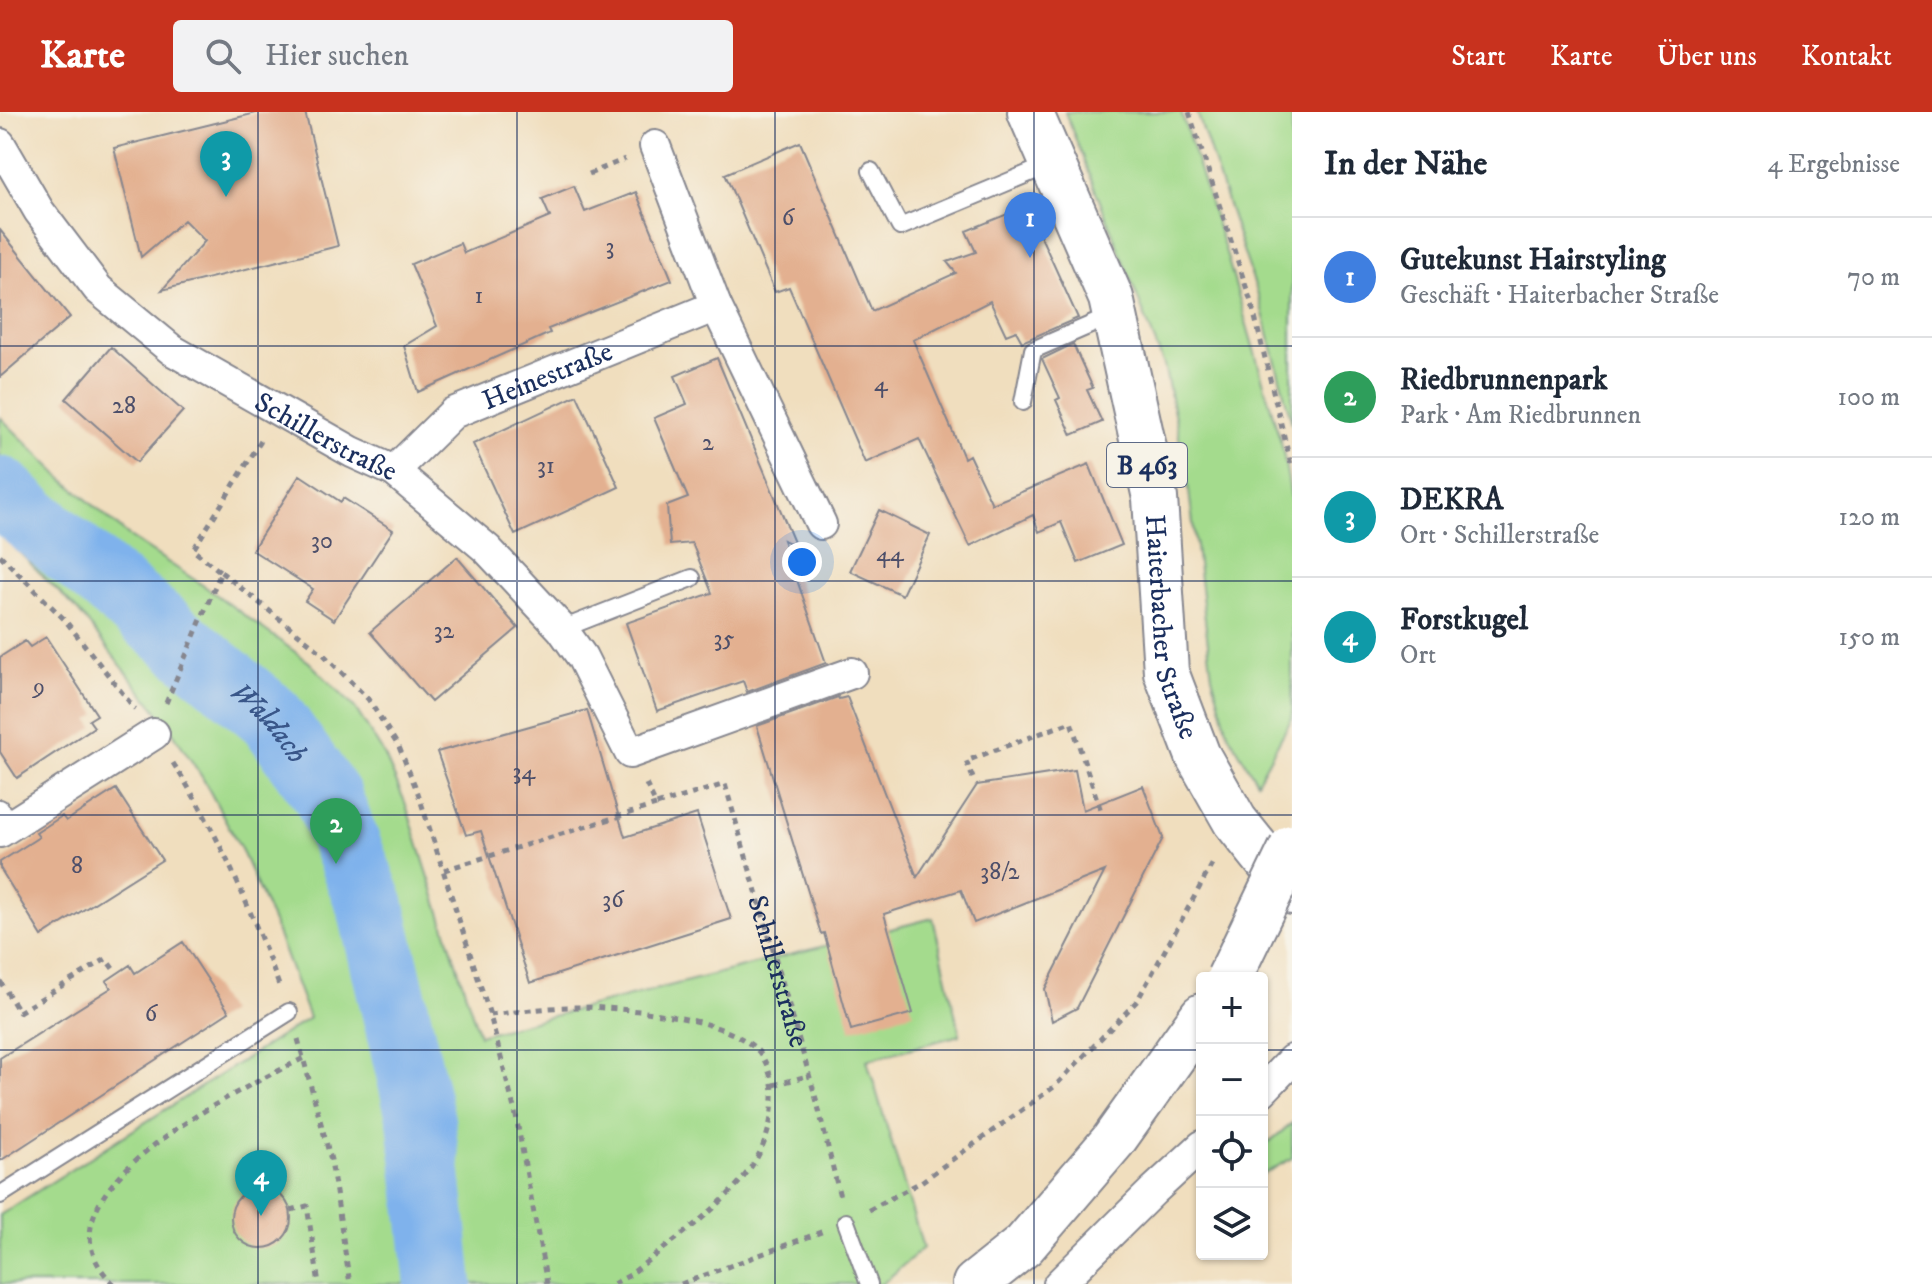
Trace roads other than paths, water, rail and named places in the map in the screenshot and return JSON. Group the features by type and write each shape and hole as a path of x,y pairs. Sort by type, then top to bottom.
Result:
{"main road":[{"name":"Haiterbacher Straße","path":"1030,112 1111,298 1155,498 1166,672 1198,756 1235,821 1292,892"},
{"path":"1232,972 1292,847"},
{"path":"975,1284 1024,1245 1103,1153 1196,1024"}],"street":[{"name":"Schillerstraße","path":"0,144 39,211 98,289 172,350 352,452 394,471 487,549 562,629 582,657 630,753 852,673"},
{"path":"655,146 716,306 821,524"},
{"name":"Heinestraße","path":"394,471 453,413 716,306"},
{"path":"3,822 159,720"},
{"path":"1268,1085 1292,1060"},
{"path":"1059,1284 1196,1152"}],"lane":[{"path":"871,171 900,227 1052,164"},
{"path":"1023,402 1033,350 1114,315"},
{"path":"562,629 692,578"},
{"path":"0,1195 289,1012"},
{"path":"846,1222 869,1284"}],"waterway":[{"name":"Waldach","path":"0,490 271,717 328,797 371,907 421,1120 439,1284"}],"place":[{"name":"DEKRA","path":"226,197"},
{"name":"Gutekunst Hairstyling","path":"1030,258"},
{"name":"Riedbrunnenpark","path":"336,864"},
{"name":"Forstkugel","path":"261,1216"}]}
